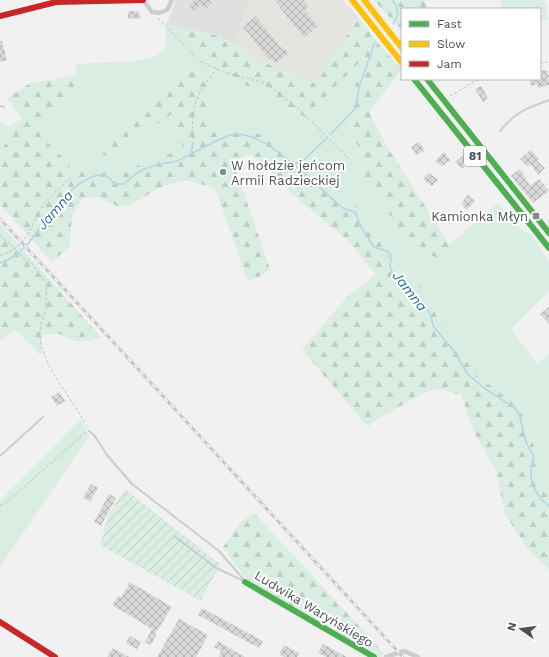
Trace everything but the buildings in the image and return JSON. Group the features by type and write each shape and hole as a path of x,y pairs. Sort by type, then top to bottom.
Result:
{"main road":[{"path":"0,16 56,2 143,0"},
{"path":"352,0 401,62"},
{"path":"364,0 401,47"},
{"name":"81","path":"415,80 549,248"},
{"name":"81","path":"428,80 549,233"},
{"name":"Ludwika Waryńskiego","path":"246,582 374,657"},
{"path":"0,622 55,657"}],"street":[{"path":"143,0 152,12 163,12 167,10 172,0"},
{"name":"Ludwika Waryńskiego","path":"386,657 404,652 418,657"}],"lane":[{"path":"500,131 514,115 522,110 549,100"},
{"path":"0,106 4,107"},
{"path":"0,456 43,417"},
{"name":"Ludwika Waryńskiego","path":"89,431 94,435 107,455 132,484 219,550 246,582"},
{"path":"174,536 216,568 246,582"}],"path":[{"path":"152,12 199,61 217,69 265,83 308,117 349,159"},
{"path":"193,139 192,119 197,95 203,84 217,69"},
{"path":"444,100 477,80"},
{"path":"0,255 12,250 28,235 42,208 71,178"},
{"path":"0,235 30,262 47,283 46,307 40,331 40,341 49,364 77,407 89,431 81,435 7,502 0,505"}],"shaded area":[{"path":"176,0 250,0 234,45 220,36 166,25"},
{"path":"250,0 343,0 359,18 313,83 275,68 234,45"}],"green space":[{"path":"374,0 425,0 427,8 401,8 401,31"},
{"path":"501,0 545,0 548,20 541,21 541,8 502,8"},
{"path":"359,18 380,46 401,68 401,70 369,112 386,145 455,253 446,260 410,249 382,201 364,179 359,147 351,135 350,116 360,62 305,117 199,60 166,25 220,36 275,68 313,83"},
{"path":"166,25 199,60 304,117 361,62 350,116 351,135 359,147 364,179 382,201 410,249 455,253 450,244 498,203 521,229 530,233 549,261 549,291 511,329 537,364 549,353 549,498 543,491 538,471 538,457 519,407 475,374 438,319 422,286 396,269 357,207 270,137 247,131 209,132 209,74 110,158 172,114 184,151 155,156 121,175 99,169 72,171 67,160 52,149 37,123 86,89 75,75 76,65 125,62 151,58 160,53 165,47"},
{"path":"188,64 209,74 209,132 247,131 270,137 357,207 398,271 422,286 438,319 475,374 519,407 538,457 538,471 543,491 549,498 549,570 526,547 505,514 496,471 475,434 461,395 441,389 429,390 374,421 368,427 302,350 347,297 376,274 348,241 291,193 267,167 250,154 233,162 270,269 260,276 248,281 215,188 185,180 159,188 131,205 119,207 98,197 84,198 73,214 69,246 51,261 0,204 0,152 22,119 7,98 29,84 75,75 86,89 37,123 52,149 67,160 72,171 99,169 121,175 155,156 184,151 172,114 110,158 95,150"},
{"path":"22,119 0,152 0,121 9,127"},
{"path":"0,224 101,337 91,341 74,341 59,334 42,335 41,355 15,329 0,341"},
{"path":"81,419 89,436 0,567 0,501"},
{"path":"125,489 220,564 201,601 100,545 108,516"},
{"path":"253,512 384,653 380,657 246,579 223,547 241,522"}],"waterway":[{"path":"392,0 396,5 398,15 393,24"},
{"path":"331,134 356,108 359,87 375,42"},
{"name":"Jamna","path":"0,263 10,259 19,252 34,236 61,200 82,182 94,176 100,175 107,177 115,184 124,184 144,169 179,160 224,137 231,135 244,135 259,140 290,161 343,208 355,212 362,229 374,247 387,251 390,254 390,267 393,274 408,284 431,315 433,326 454,351 467,373 484,388 515,408 519,414 526,442 534,457 531,471 532,484 538,496 549,506"},
{"path":"294,165 305,159 326,139"},
{"path":"191,154 193,142"}],"railway":[{"path":"0,219 403,657"}],"traffic: fast":[{"path":"415,80 549,248"},
{"path":"428,80 549,233"},
{"path":"245,582 374,657"}],"traffic: slow":[{"path":"352,0 401,62"},
{"path":"364,0 401,47"}],"traffic: jam":[{"path":"0,16 56,2 143,0"},
{"path":"0,622 55,657"}],"place":[{"name":"W hołdzie jeńcom Armii Radzieckiej","path":"223,172"},
{"name":"Kamionka Młyn","path":"536,216"}]}
